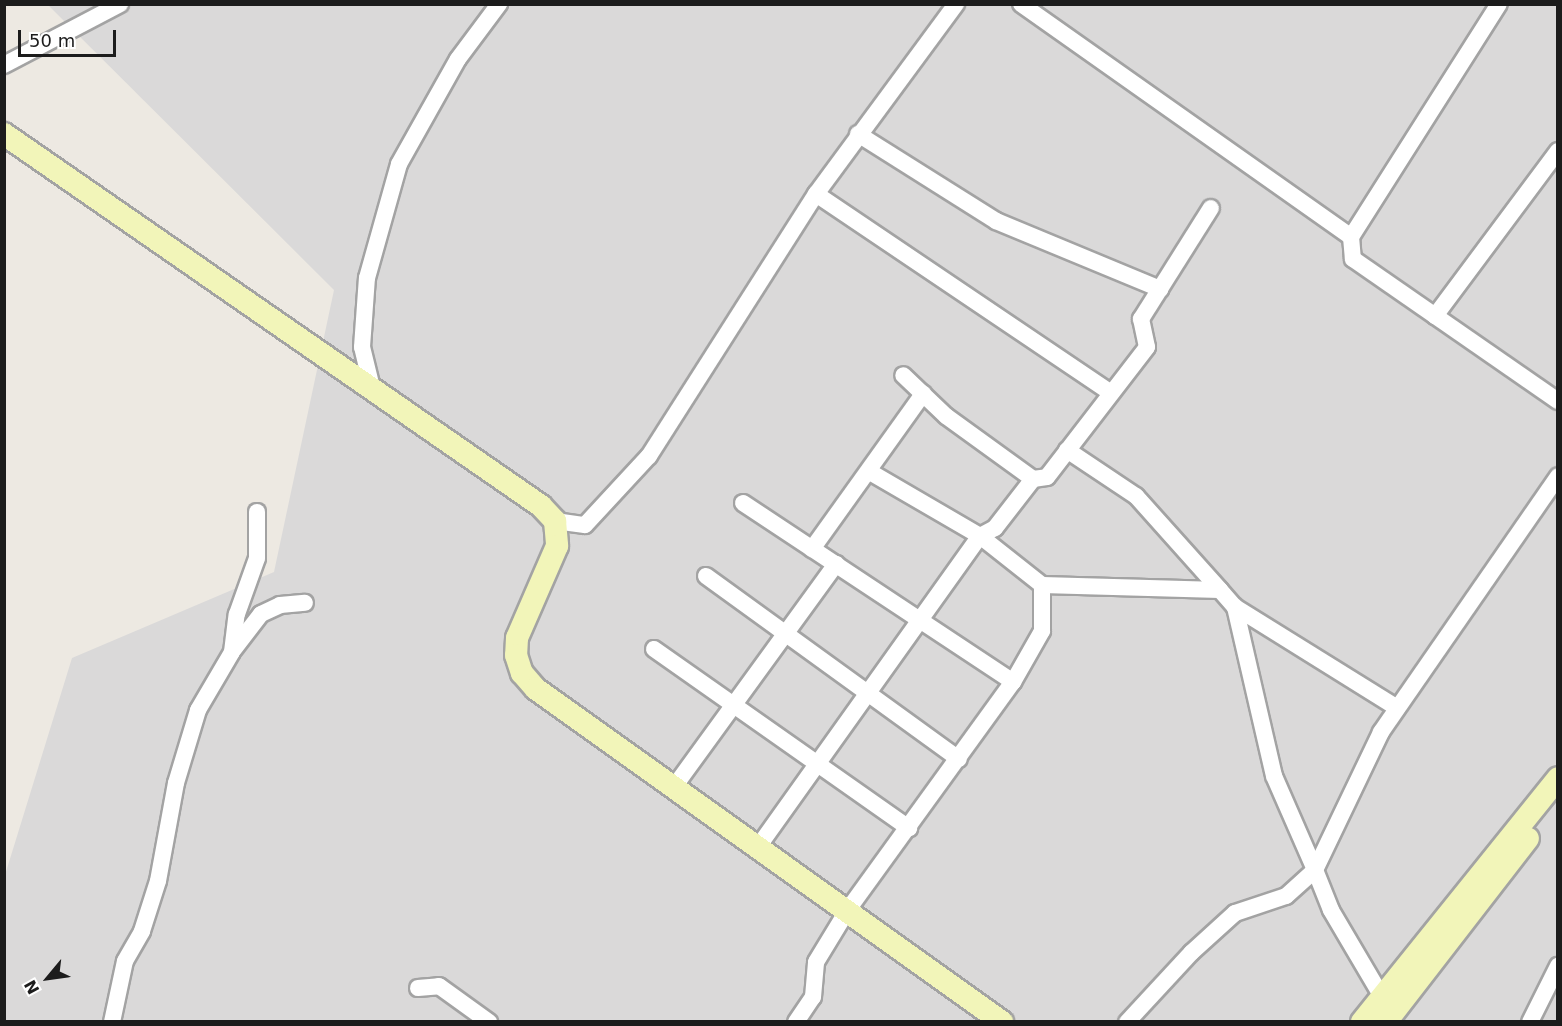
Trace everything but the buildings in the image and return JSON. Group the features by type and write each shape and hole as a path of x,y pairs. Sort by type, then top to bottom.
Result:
{"street":[{"path":"4,65 120,4"},
{"path":"372,388 362,347 367,278 399,164 458,59 499,4"},
{"path":"4,134 542,506 555,520 585,525 649,456 816,194 956,4"},
{"path":"1021,4 1351,237"},
{"path":"1499,4 1351,237 1353,259 1557,401"},
{"path":"858,134 996,221 1160,289"},
{"path":"1435,316 1557,151"},
{"path":"816,194 1109,392"},
{"path":"903,375 946,416 1033,479 1047,477 1109,392 1147,347 1141,319 1210,208"},
{"path":"812,549 870,472 923,394"},
{"path":"1067,450 1136,496 1235,607 1397,708"},
{"path":"870,472 980,536 1042,585 1220,590"},
{"path":"1127,1022 1176,968 1235,913 1286,896 1315,870 1381,732 1557,476"},
{"path":"758,847 980,536 995,528 1033,479"},
{"path":"743,503 1013,682"},
{"path":"232,652 237,614 257,558 257,512"},
{"path":"555,520 557,546 518,638 516,655 522,673 536,689 1002,1022"},
{"path":"674,788 836,564"},
{"path":"706,576 959,759"},
{"path":"796,1022 813,997 816,962 847,911 1013,682 1042,631 1042,585"},
{"path":"112,1022 125,961 142,931 158,881 176,783 198,710 232,652 261,614 280,605 305,603"},
{"path":"1235,607 1274,776 1331,910 1388,1009"},
{"path":"654,649 909,828"},
{"path":"1388,1009 1557,778"},
{"path":"1362,1022 1388,1009 1557,800"},
{"path":"1530,1022 1557,966"},
{"path":"418,988 438,986 489,1022"}],"shaded area":[{"path":"48,5 1557,5 1557,1021 5,1022 5,875 72,658 274,572 334,290"}]}
